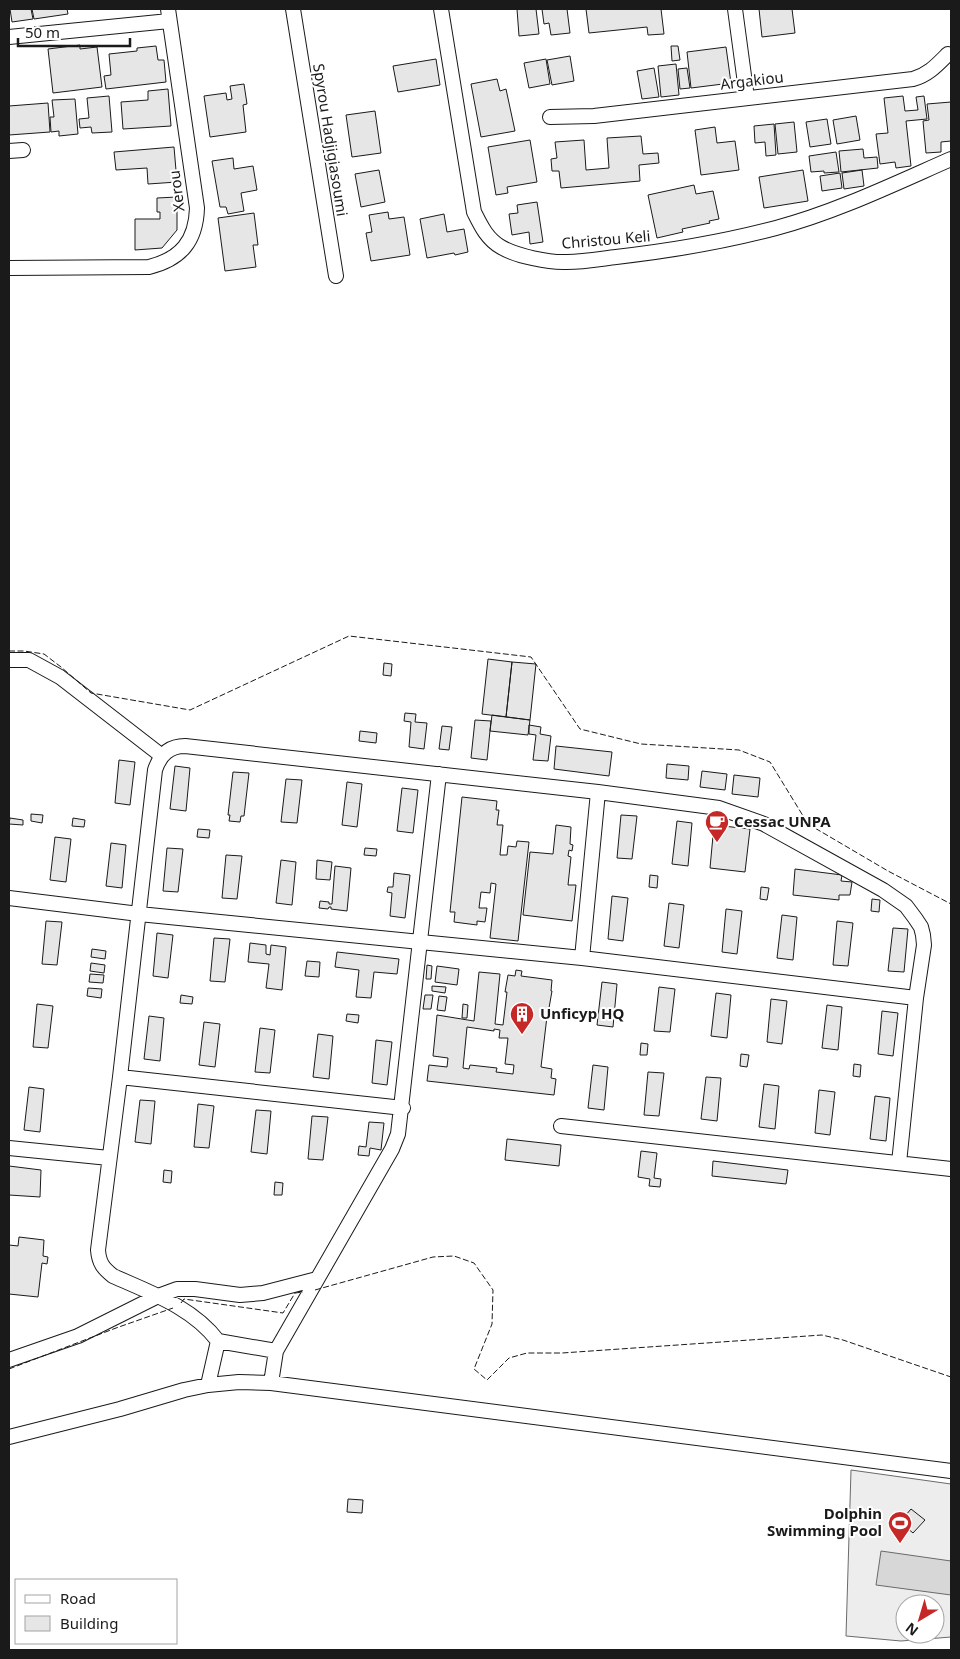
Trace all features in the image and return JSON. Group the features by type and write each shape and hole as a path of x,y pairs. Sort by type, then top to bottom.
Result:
{"street":[{"name":"Spyrou Hadjigiasoumi","path":"293,9 336,276"},
{"name":"Christou Keli","path":"441,9 474,212 481,228 489,238 501,248 513,253 566,262 640,254 708,243 776,228 834,209 951,159"},
{"path":"735,9 747,98"},
{"path":"9,37 168,15"},
{"name":"Xerou","path":"9,268 149,267 162,263 186,247 197,222 197,208 168,15"},
{"name":"Argakiou","path":"550,117 594,116 913,79 931,71 948,54"},
{"path":"9,152 23,150"},
{"path":"9,660 29,660 60,677 162,756"},
{"path":"276,1351 215,1338 200,1321 186,1311 113,1276 99,1261 98,1250 155,770 162,756 171,748 185,746 598,792 719,808 764,824 883,890 906,906 921,927 924,945 916,998 899,1164"},
{"path":"271,1383 276,1351 392,1149 398,1134 403,1108 440,774"},
{"path":"582,958 598,792"},
{"path":"9,898 139,914 582,958 916,998"},
{"path":"120,1077 403,1108"},
{"path":"562,1126 951,1169"},
{"path":"9,1148 109,1158"},
{"path":"9,1360 78,1336 158,1296 177,1289 196,1289 240,1295 263,1293 317,1278"},
{"path":"208,1385 215,1338"},
{"path":"9,1438 184,1390 239,1382 271,1383 951,1471"}],"shaded area":[{"name":"Dolphin Swimming Pool","path":"851,1470 951,1484 951,1637 945,1637 945,1594 895,1594 895,1640 846,1636"},
{"name":"Dolphin Swimming Pool","path":"881,1551 951,1561 951,1595 876,1585"}],"building":[{"path":"10,9 31,9 33,19 12,22"},
{"path":"32,9 67,9 68,14 34,19"},
{"path":"517,9 536,9 539,34 519,36"},
{"path":"542,9 567,9 570,33 551,35 549,23 544,24"},
{"path":"586,9 661,9 664,34 648,35 647,27 589,33"},
{"path":"759,9 792,9 795,33 762,37"},
{"path":"80,45 80,49 97,47 102,87 53,93 48,49"},
{"path":"156,46 158,60 164,60 166,82 106,89 104,76 111,75 109,54 137,51 137,48"},
{"path":"671,46 678,46 680,60 672,61"},
{"path":"726,47 731,83 691,88 687,52"},
{"path":"570,56 574,81 552,85 547,60"},
{"path":"436,59 440,85 398,92 393,66"},
{"path":"546,59 550,84 529,88 524,63"},
{"path":"676,64 679,95 661,97 658,66"},
{"path":"654,68 659,97 642,99 637,71"},
{"path":"687,68 690,88 680,89 678,69"},
{"path":"497,79 500,91 506,89 515,131 481,137 471,84"},
{"path":"244,84 247,104 243,105 246,132 210,137 204,96 226,93 227,100 232,99 230,86"},
{"path":"168,89 171,126 123,129 121,102 148,100 148,91"},
{"path":"109,96 112,132 92,133 91,127 80,128 79,119 89,118 87,98"},
{"path":"903,96 905,111 918,110 916,97 924,96 927,119 906,121 911,166 896,168 895,162 880,164 876,134 888,133 884,98"},
{"path":"75,99 78,134 59,136 59,131 51,132 50,117 54,117 52,100"},
{"path":"951,102 951,141 941,142 941,152 926,153 923,121 929,120 927,104"},
{"path":"48,103 50,132 9,135 9,106"},
{"path":"375,111 381,153 352,157 346,115"},
{"path":"856,116 860,140 837,144 833,120"},
{"path":"827,119 831,144 810,147 806,122"},
{"path":"794,122 797,152 778,154 775,124"},
{"path":"774,124 776,155 766,156 765,142 755,143 754,126"},
{"path":"715,127 717,143 735,141 739,170 701,175 695,130"},
{"path":"641,136 643,154 658,153 659,163 639,165 640,181 561,188 559,171 552,171 551,159 557,158 555,142 584,140 586,170 609,168 607,138"},
{"path":"530,140 537,182 507,187 508,193 496,195 488,147"},
{"path":"174,147 177,182 148,184 147,168 116,170 114,152"},
{"path":"863,149 864,158 877,157 878,168 841,172 839,151"},
{"path":"836,152 839,172 811,172 809,156"},
{"path":"233,158 234,169 253,166 257,190 241,193 244,211 228,214 226,207 220,207 212,161"},
{"path":"379,170 385,202 361,207 355,174"},
{"path":"803,170 808,201 764,208 759,177"},
{"path":"862,170 864,186 844,189 842,173"},
{"path":"840,173 842,188 822,191 820,176"},
{"path":"694,185 696,194 713,191 719,219 709,221 710,223 682,229 683,232 657,238 648,195"},
{"path":"177,197 177,230 162,248 135,250 135,219 160,219 160,212 157,212 157,198"},
{"path":"537,202 543,242 530,244 529,232 512,235 509,214 518,213 517,205"},
{"path":"388,212 389,219 404,217 410,255 371,261 366,233 372,232 369,215"},
{"path":"254,213 258,245 253,245 256,267 225,271 218,218"},
{"path":"444,214 447,232 464,229 468,252 427,258 420,219"},
{"path":"488,659 512,662 506,717 482,714"},
{"path":"512,662 536,664 530,720 506,717"},
{"path":"384,663 392,664 391,676 383,675"},
{"path":"405,713 416,714 415,722 427,723 424,749 409,747 411,722 404,721"},
{"path":"492,715 530,720 528,735 490,731"},
{"path":"475,720 491,721 487,760 471,758"},
{"path":"529,725 541,727 540,734 551,736 548,761 533,760 536,735 529,734"},
{"path":"442,726 452,727 449,750 439,749"},
{"path":"360,731 377,733 376,743 359,741"},
{"path":"556,746 612,752 609,776 554,769"},
{"path":"119,760 135,762 130,805 115,803"},
{"path":"667,764 689,766 688,780 666,778"},
{"path":"175,766 190,768 186,811 170,809"},
{"path":"702,771 727,774 725,790 700,787"},
{"path":"233,772 249,773 244,816 241,816 240,822 229,821 230,815 228,815"},
{"path":"734,775 760,778 758,797 732,794"},
{"path":"286,779 302,780 297,823 281,822"},
{"path":"347,782 362,784 357,827 342,825"},
{"path":"402,788 418,790 413,833 397,831"},
{"path":"462,797 497,801 496,810 499,810 497,825 503,825 500,855 507,855 508,846 516,847 517,841 529,842 518,941 490,938 496,884 491,883 490,893 481,892 479,908 487,908 485,922 477,921 477,925 454,922 455,912 450,912"},
{"path":"31,814 43,815 42,823 31,821"},
{"path":"621,815 637,816 632,859 617,858"},
{"path":"10,818 23,820 23,825 9,824"},
{"path":"73,818 85,820 84,827 72,826"},
{"path":"677,821 692,823 688,866 672,864"},
{"path":"556,825 571,827 570,844 573,845 572,851 569,850 568,856 571,857 568,885 576,885 572,921 523,915 530,852 553,854"},
{"path":"714,825 750,829 745,872 710,868"},
{"path":"198,829 210,830 209,838 197,837"},
{"path":"55,837 71,839 66,882 50,880"},
{"path":"111,843 126,845 122,888 106,886"},
{"path":"167,848 183,849 178,892 163,891"},
{"path":"365,848 377,849 376,856 364,855"},
{"path":"226,855 242,856 237,899 222,898"},
{"path":"281,860 296,862 292,905 276,903"},
{"path":"317,860 332,862 330,880 316,879"},
{"path":"335,866 351,868 347,911 331,909 331,907 328,909 319,908 320,901 332,904"},
{"path":"795,869 842,875 841,881 852,882 850,895 839,895 839,900 793,895"},
{"path":"394,873 410,875 405,918 390,916 392,893 387,892 388,887 393,887"},
{"path":"650,875 658,876 657,888 649,887"},
{"path":"761,887 769,888 767,900 760,899"},
{"path":"612,896 628,898 623,941 608,939"},
{"path":"872,899 880,900 879,912 871,911"},
{"path":"669,903 684,905 679,948 664,946"},
{"path":"726,909 742,911 737,954 722,952"},
{"path":"782,915 797,917 793,960 777,958"},
{"path":"46,921 62,922 57,965 42,964"},
{"path":"837,921 853,923 848,966 833,965"},
{"path":"893,928 908,929 904,972 888,971"},
{"path":"157,933 173,935 168,978 153,976"},
{"path":"214,938 230,939 225,982 210,981"},
{"path":"250,943 266,945 266,954 270,955 271,945 286,947 282,990 266,988 269,964 248,962"},
{"path":"92,949 106,951 105,959 91,957"},
{"path":"337,952 399,959 397,974 374,972 371,998 356,997 359,970 335,967"},
{"path":"307,961 320,962 319,977 305,976"},
{"path":"91,963 105,965 104,973 90,971"},
{"path":"427,965 432,966 431,979 426,979"},
{"path":"437,966 459,969 457,985 435,982"},
{"name":"Unficyp HQ","path":"516,970 522,971 521,976 552,980 541,1067 552,1069 551,1078 556,1079 554,1095 427,1081 429,1065 447,1067 448,1058 433,1056 437,1015 474,1021 479,972 500,974 495,1024 503,1025 508,975 515,976","holes":["467,1027 494,1031 494,1029 500,1030 499,1038 508,1038 505,1064 514,1065 513,1074 496,1072 497,1068 470,1065 469,1069 463,1068"]},
{"path":"90,974 104,975 103,983 89,982"},
{"path":"602,982 617,984 613,1027 597,1025"},
{"path":"432,986 446,987 445,993 432,991"},
{"path":"659,987 675,989 670,1032 654,1031"},
{"path":"88,988 102,989 101,998 87,996"},
{"path":"716,993 731,995 727,1038 711,1036"},
{"path":"181,995 193,997 192,1004 180,1003"},
{"path":"425,995 433,995 431,1009 423,1009"},
{"path":"439,996 447,997 445,1011 437,1010"},
{"path":"771,999 787,1001 782,1044 767,1042"},
{"path":"37,1004 53,1006 48,1048 33,1047"},
{"path":"463,1004 468,1005 467,1018 462,1018"},
{"path":"827,1005 842,1007 838,1050 822,1048"},
{"path":"882,1011 898,1013 893,1056 878,1054"},
{"path":"347,1014 359,1015 358,1023 346,1021"},
{"path":"149,1016 164,1018 160,1061 144,1059"},
{"path":"204,1022 220,1024 215,1067 199,1065"},
{"path":"260,1028 275,1030 270,1073 255,1072"},
{"path":"318,1034 333,1036 329,1079 313,1077"},
{"path":"376,1040 392,1042 387,1085 372,1083"},
{"path":"641,1043 648,1044 647,1055 640,1055"},
{"path":"741,1054 749,1055 747,1067 740,1066"},
{"path":"854,1064 861,1065 860,1077 853,1076"},
{"path":"593,1065 608,1067 604,1110 588,1108"},
{"path":"648,1072 664,1073 659,1116 644,1115"},
{"path":"706,1077 721,1078 717,1121 701,1119"},
{"path":"764,1084 779,1086 775,1129 759,1127"},
{"path":"29,1087 44,1089 40,1132 24,1130"},
{"path":"819,1090 835,1092 830,1135 815,1133"},
{"path":"875,1096 890,1098 886,1141 870,1139"},
{"path":"140,1100 155,1101 151,1144 135,1142"},
{"path":"198,1104 214,1106 209,1148 194,1147"},
{"path":"256,1110 271,1111 267,1154 251,1152"},
{"path":"312,1116 328,1117 323,1160 308,1159"},
{"path":"369,1122 384,1123 381,1150 370,1148 369,1156 358,1155 359,1146 366,1147"},
{"path":"507,1139 561,1145 559,1166 505,1160"},
{"path":"641,1151 657,1153 654,1178 661,1179 660,1187 649,1186 650,1179 638,1177"},
{"path":"713,1161 788,1170 786,1184 712,1176"},
{"path":"9,1166 41,1170 40,1197 9,1195"},
{"path":"164,1170 172,1171 171,1183 163,1182"},
{"path":"275,1182 283,1183 282,1195 274,1195"},
{"path":"19,1237 44,1240 43,1256 48,1257 47,1264 42,1263 38,1297 9,1294 9,1245 18,1246"},
{"path":"348,1499 363,1500 362,1513 347,1512"},
{"path":"911,1509 925,1520 913,1533 900,1522"}],"fence":[{"path":"9,651 44,654 91,693 190,710 349,636 531,657 580,729 641,744 739,750 770,762 808,824 888,871 951,904"},
{"path":"315,1290 433,1257 454,1256 474,1263 493,1290 492,1324 474,1369 487,1380 509,1358 527,1353 562,1353 822,1335 843,1340 951,1377"},
{"path":"181,1303 184,1299 283,1313 295,1293 303,1292"},
{"path":"9,1369 173,1308"}],"place":[{"name":"Cessac UNPA","path":"717,843"},
{"name":"Unficyp HQ","path":"522,1035"},
{"name":"Dolphin Swimming Pool","path":"900,1544"}]}
